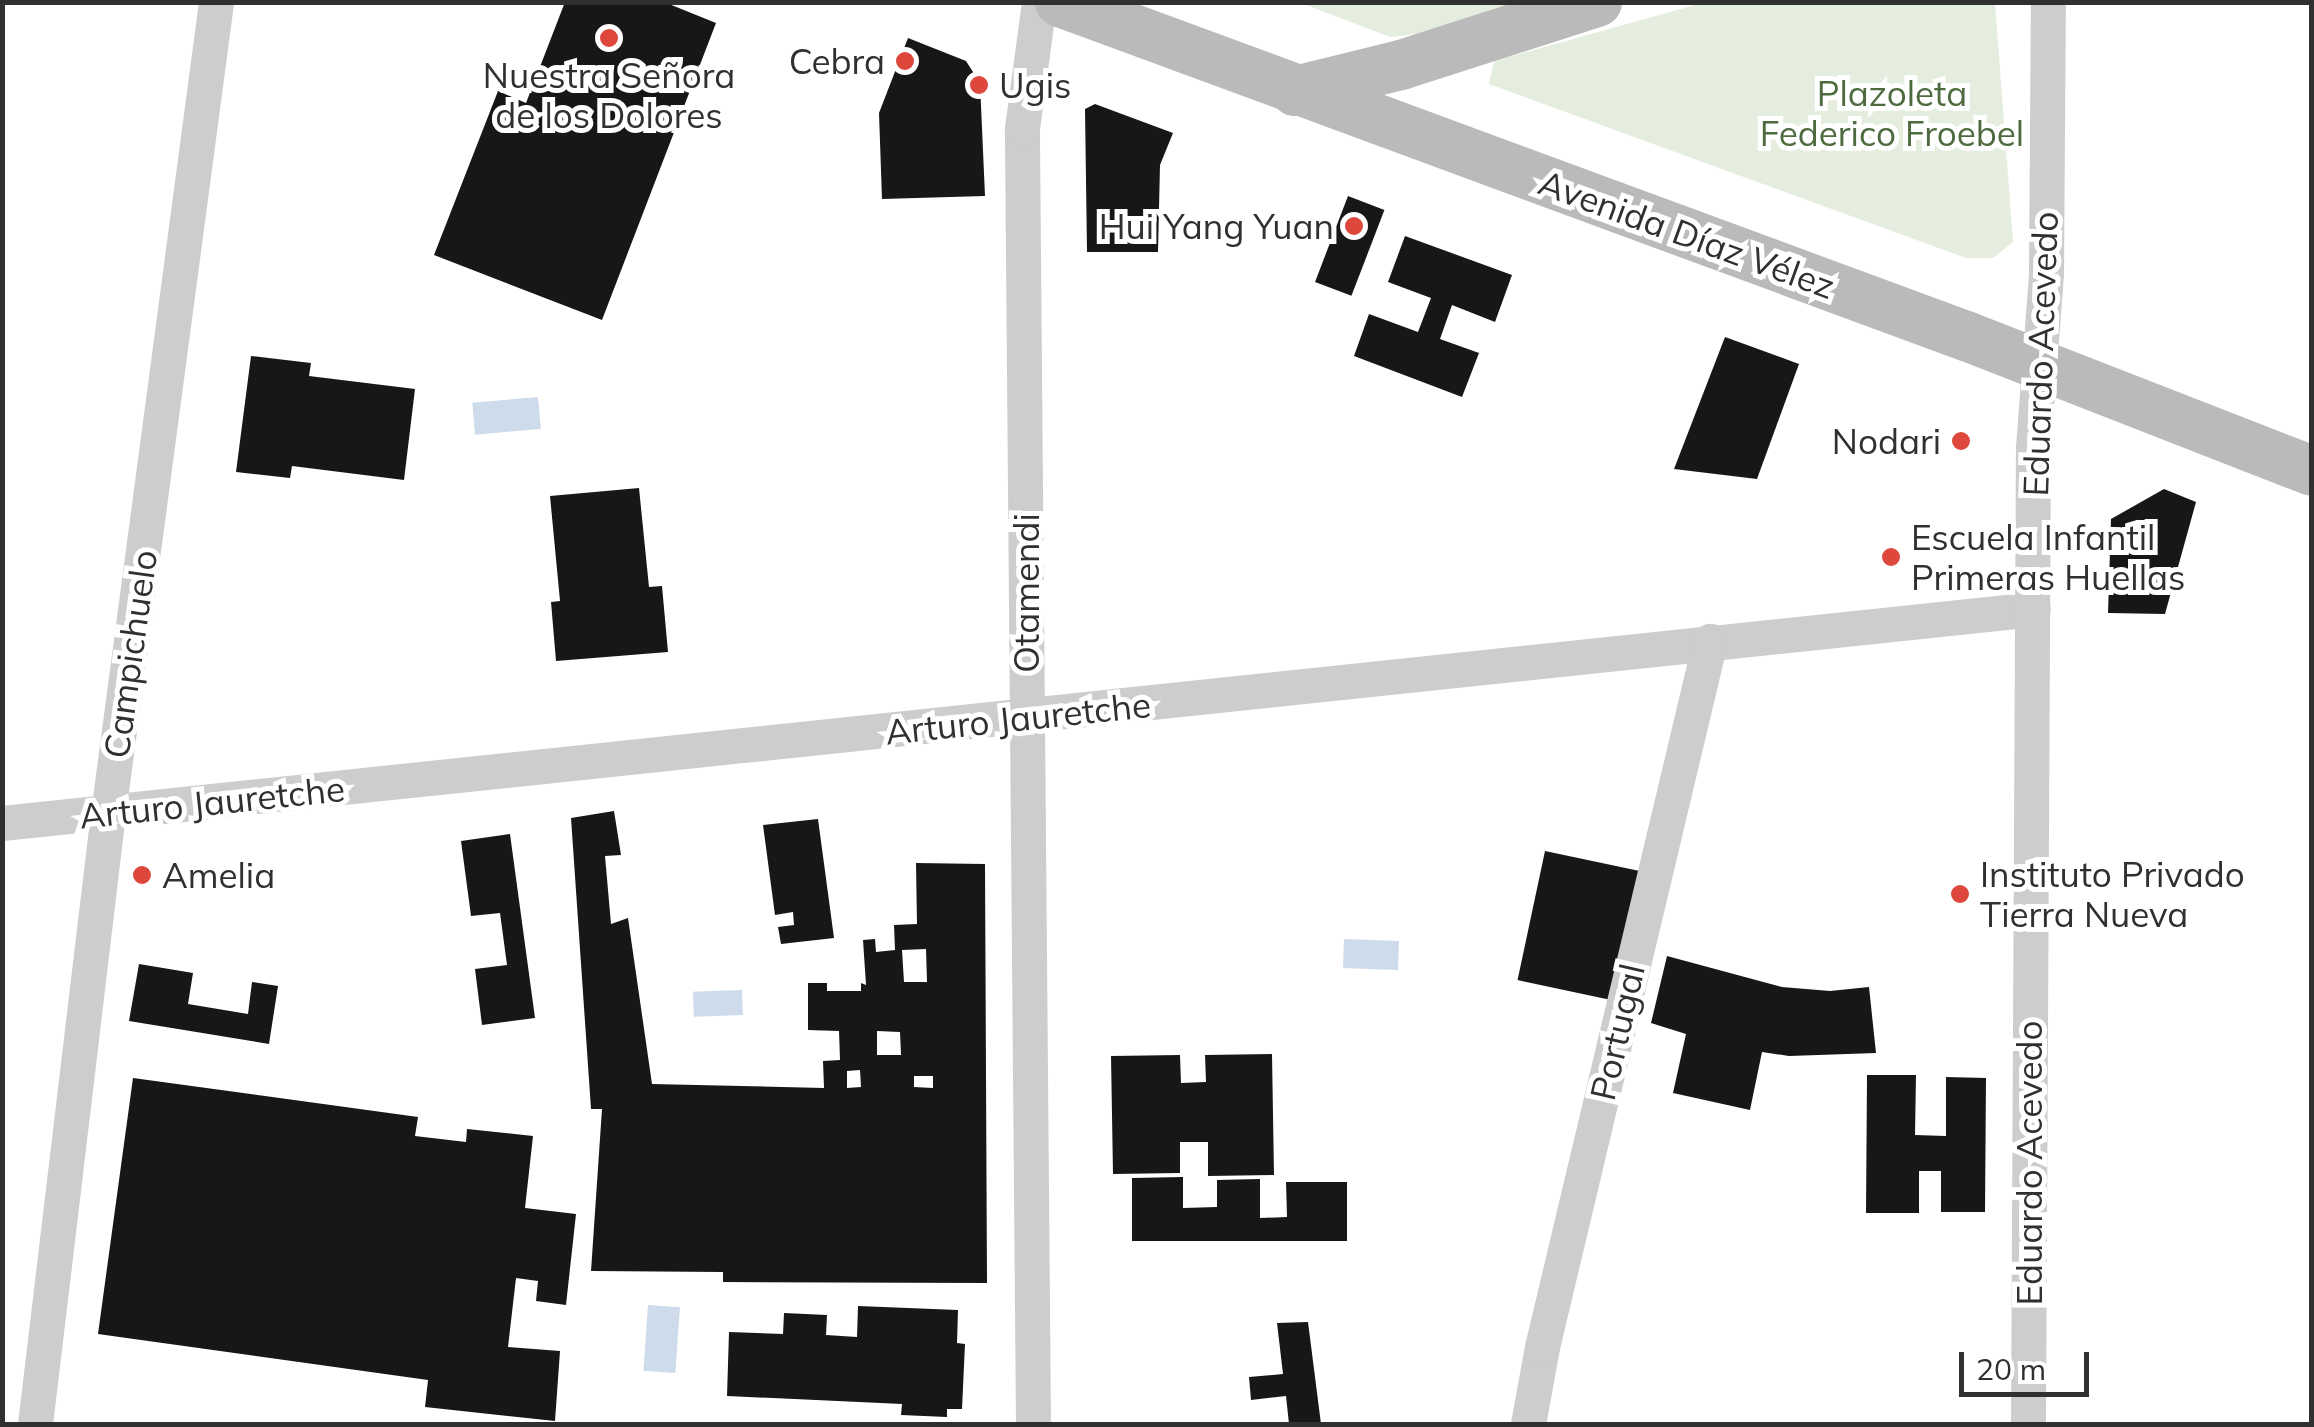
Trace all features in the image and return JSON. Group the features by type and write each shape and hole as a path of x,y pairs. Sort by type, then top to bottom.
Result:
{"main road":[{"name":"Avenida Díaz Vélez","path":"1060,2 2040,365 2312,471"},
{"path":"1296,91 1401,65 1597,2"}],"street":[{"name":"Campichuelo","path":"34,1424 108,812 216,2"},
{"name":"Otamendi","path":"1033,1424 1022,128 1039,2"},
{"name":"Eduardo Acevedo","path":"2028,1424 2033,446 2046,273 2048,2"},
{"name":"Arturo Jauretche","path":"2,823 2033,609"},
{"name":"Portugal","path":"1528,1424 1542,1346 1710,641"}],"green space":[{"path":"1301,3 1536,3 1445,31 1390,37"},
{"name":"Plazoleta Federico Froebel","path":"1702,3 1995,3 2013,242 1993,258 1966,258 1489,84 1494,61"}],"water":[{"path":"538,397 541,429 475,435 472,403"},
{"path":"1344,939 1399,941 1398,970 1343,968"},
{"path":"742,990 743,1015 694,1017 693,992"},
{"path":"648,1305 680,1307 675,1373 643,1371"}],"building":[{"path":"565,2 664,2 716,23 602,320 434,255 498,91 526,103"},
{"path":"908,38 966,61 980,83 985,196 882,199 879,113"},
{"path":"1095,104 1173,133 1160,165 1158,252 1087,252 1085,109"},
{"path":"1348,196 1384,210 1351,296 1315,282"},
{"path":"1405,236 1512,275 1495,322 1452,305 1440,339 1479,353 1462,397 1354,356 1369,314 1418,332 1431,298 1388,282"},
{"path":"1725,337 1799,364 1757,479 1674,469"},
{"path":"251,356 311,363 309,376 415,389 404,480 292,466 290,478 236,472"},
{"path":"639,488 649,587 662,586 668,652 556,661 551,602 560,601 550,496"},
{"path":"2164,489 2196,502 2165,614 2108,613 2111,519"},
{"path":"614,811 621,855 605,856 611,924 628,918 652,1084 824,1088 823,1061 840,1060 839,1031 808,1030 808,983 827,983 827,991 861,991 861,983 866,985 863,940 875,939 876,952 895,950 894,925 917,924 916,863 985,864 987,1283 723,1282 723,1272 591,1271 602,1109 591,1109 571,818","holes":["926,949 927,982 904,982 902,950","877,1031 900,1032 901,1055 877,1055","860,1070 861,1087 847,1088 847,1071","914,1076 933,1076 933,1088 914,1087"]},
{"path":"818,819 834,938 781,944 778,927 794,925 793,912 775,915 763,825"},
{"path":"510,834 535,1018 482,1025 475,969 507,965 500,913 471,916 461,841"},
{"path":"1545,851 1647,873 1619,1002 1518,980"},
{"path":"1667,956 1782,987 1830,991 1869,987 1876,1053 1789,1056 1762,1052 1750,1110 1673,1093 1686,1034 1651,1023"},
{"path":"139,964 193,973 188,1004 248,1014 252,982 278,986 269,1044 129,1021"},
{"path":"1272,1054 1274,1175 1208,1176 1208,1142 1180,1142 1180,1173 1113,1174 1111,1056 1180,1055 1181,1083 1206,1082 1205,1055"},
{"path":"1867,1075 1916,1075 1915,1135 1946,1136 1946,1077 1986,1078 1985,1212 1941,1212 1941,1171 1919,1171 1919,1213 1866,1213"},
{"path":"133,1078 418,1117 415,1136 466,1142 467,1129 533,1136 525,1208 576,1214 566,1305 536,1301 538,1281 516,1278 508,1347 560,1351 555,1421 425,1407 428,1380 98,1334"},
{"path":"1183,1177 1183,1208 1217,1207 1217,1180 1260,1179 1260,1218 1287,1217 1286,1182 1347,1182 1347,1241 1132,1241 1132,1178"},
{"path":"858,1306 958,1310 957,1343 965,1344 962,1409 947,1409 947,1417 901,1415 902,1404 727,1396 729,1332 783,1334 784,1313 827,1315 826,1335 857,1337"},
{"path":"1308,1322 1321,1424 1289,1424 1286,1396 1251,1400 1249,1377 1283,1374 1277,1323"}],"place":[{"name":"Nuestra Señora de los Dolores","path":"609,38"},
{"name":"Cebra","path":"905,61"},
{"name":"Ugis","path":"979,85"},
{"name":"Hui Yang Yuan","path":"1354,226"},
{"name":"Nodari","path":"1961,441"},
{"name":"Escuela Infantil Primeras Huellas","path":"1891,557"},
{"name":"Amelia","path":"142,875"},
{"name":"Instituto Privado Tierra Nueva","path":"1960,894"}]}
